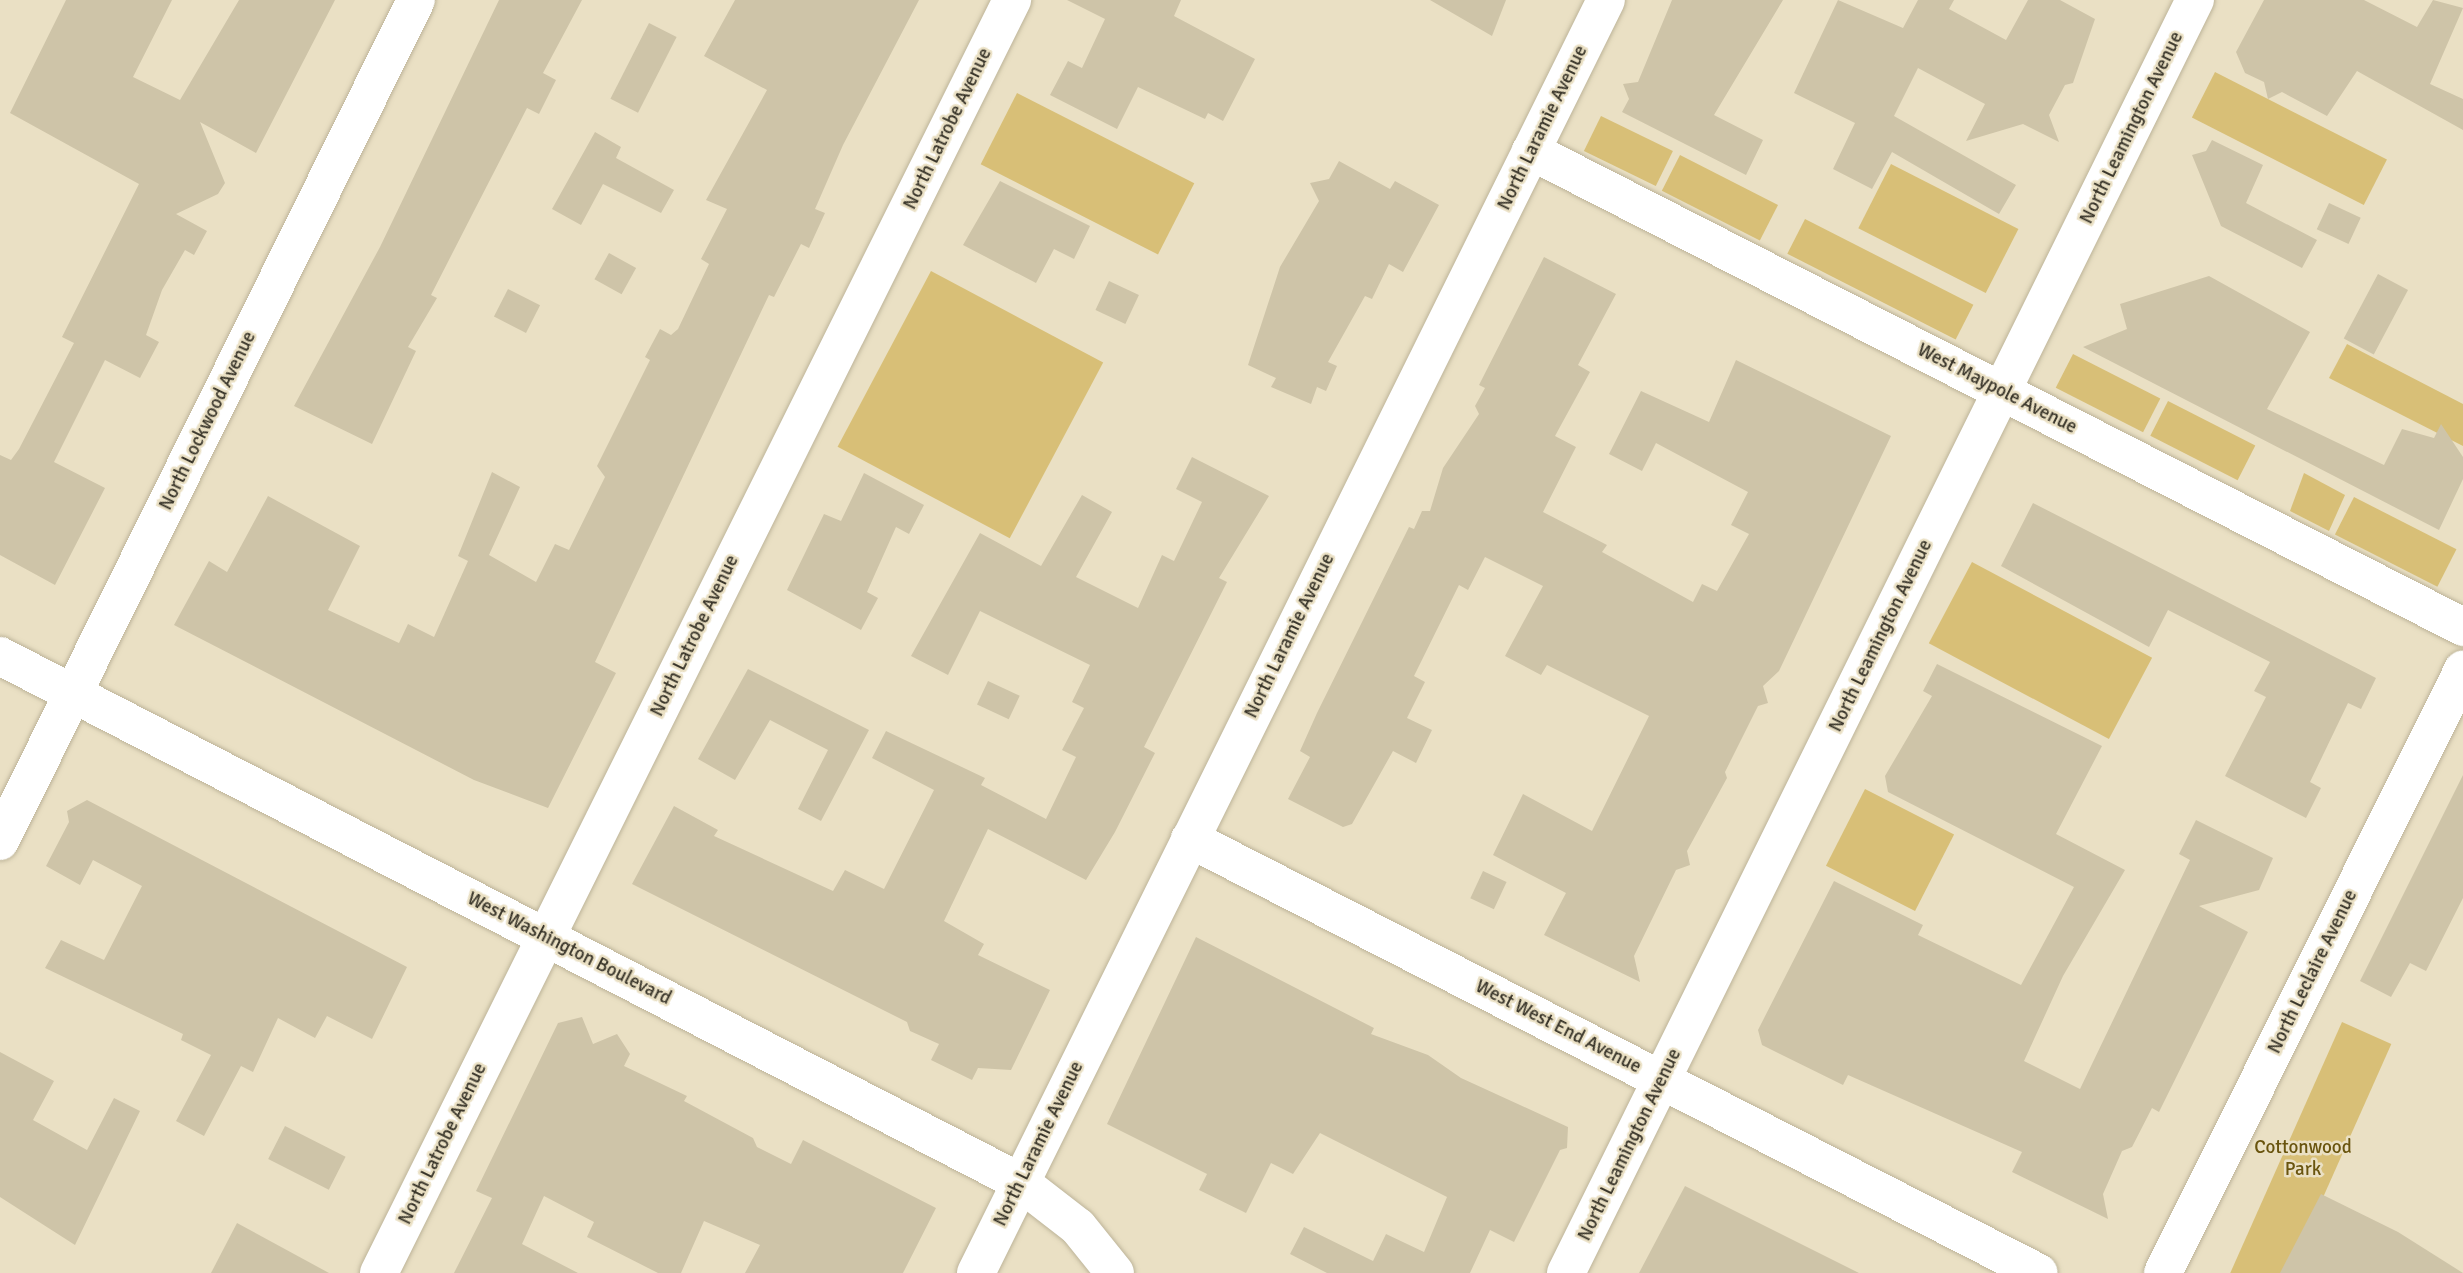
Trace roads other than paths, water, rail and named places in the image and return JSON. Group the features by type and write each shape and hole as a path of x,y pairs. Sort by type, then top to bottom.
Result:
{"street":[{"name":"North Lockwood Avenue","path":"0,841 416,0"},
{"name":"North Latrobe Avenue","path":"379,1273 1012,0"},
{"name":"North Laramie Avenue","path":"976,1273 1606,0"},
{"name":"North Leamington Avenue","path":"1566,1273 2195,0"},
{"name":"West Maypole Avenue","path":"1531,150 2463,627"},
{"name":"West Washington Boulevard","path":"0,656 1020,1182 1078,1227 1115,1273"},
{"name":"North Leclaire Avenue","path":"2163,1273 2463,670"},
{"name":"West West End Avenue","path":"1190,839 2039,1273"}],"park label":[{"name":"Cottonwood Park","path":"2303,1159"}]}
